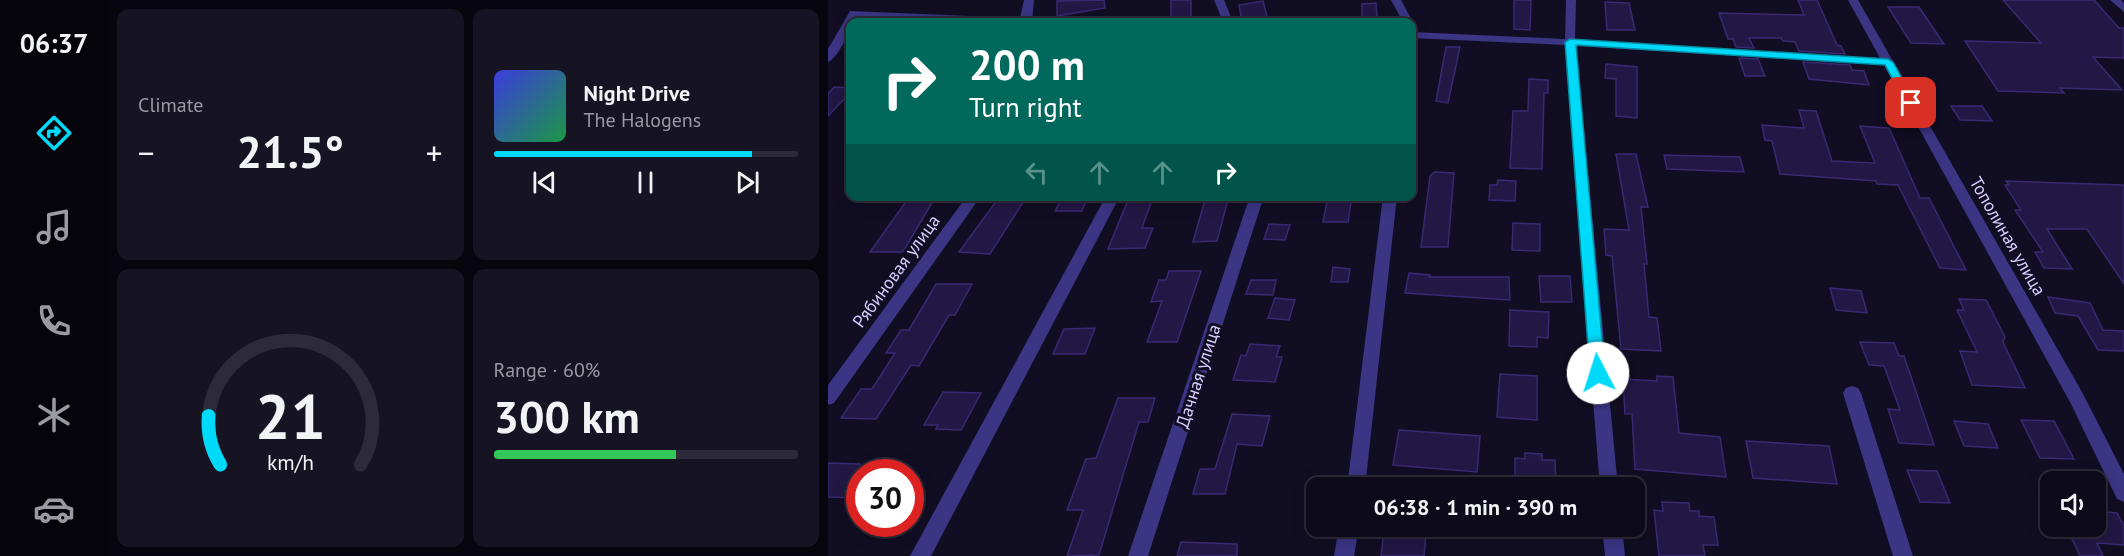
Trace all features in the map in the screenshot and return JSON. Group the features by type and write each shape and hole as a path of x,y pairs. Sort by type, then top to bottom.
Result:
{"street":[{"path":"1027,18 1029,0"},
{"path":"1219,0 1226,18"},
{"path":"1396,0 1406,18"},
{"path":"1571,0 1570,42 1581,189 1607,477"},
{"name":"Тополиная улица","path":"1853,0 2076,397 2124,494"},
{"path":"2115,0 2124,9"},
{"path":"851,18 854,13 912,18"},
{"path":"828,59 846,27"},
{"path":"1416,35 1570,42 1888,62"},
{"name":"Рябиновая улица","path":"828,398 971,201"},
{"path":"920,556 1110,201"},
{"name":"Дачная улица","path":"1138,556 1255,201"},
{"path":"1357,477 1389,201"},
{"path":"1852,393 1903,556"},
{"path":"1344,556 1347,537"},
{"path":"1613,537 1615,556"}],"building":[{"path":"1104,0 1105,8 1057,16 1057,1"},
{"path":"1171,0 1191,0 1191,18 1171,18"},
{"path":"1514,0 1531,0 1530,30 1514,29"},
{"path":"1798,0 1817,0 1837,45 1841,46 1845,54 1799,51 1795,42 1783,41 1781,38 1749,38 1754,48 1736,47 1733,39 1728,39 1719,13 1804,15"},
{"path":"2003,0 2094,0 2119,28 2124,28 2124,58 2093,57 2122,90 2060,88 2064,93 1998,91 1965,41 2041,43"},
{"path":"1263,1 1267,16 1241,18 1239,5"},
{"path":"1605,2 1629,3 1635,30 1607,30"},
{"path":"1376,3 1377,17 1362,18 1362,4"},
{"path":"1888,7 1919,7 1944,44 1911,43"},
{"path":"1446,47 1460,47 1448,103 1436,101"},
{"path":"1739,58 1758,59 1765,76 1745,76"},
{"path":"1803,62 1850,65 1852,70 1864,71 1869,85 1809,79"},
{"path":"1606,64 1637,67 1637,118 1616,116 1616,79 1605,78"},
{"path":"1529,79 1548,80 1548,93 1544,93 1542,169 1510,168 1513,111 1528,111"},
{"path":"834,87 846,88 846,97 828,116 828,94"},
{"path":"1951,106 1982,106 1992,121 1960,120"},
{"path":"1799,110 1816,111 1832,161 1875,163 1860,126 1889,128 1920,198 1929,198 1966,270 1940,268 1898,185 1877,184 1876,181 1780,174 1772,141 1765,140 1762,125 1804,128"},
{"path":"1616,154 1636,154 1648,207 1641,207 1647,264 1644,264 1649,317 1657,318 1661,351 1621,349 1612,256 1606,255 1604,229 1629,230"},
{"path":"1664,155 1740,157 1744,172 1667,169"},
{"path":"1434,172 1454,173 1448,247 1421,247 1430,176"},
{"path":"1498,180 1516,181 1515,201 1489,200 1490,185 1497,185"},
{"path":"2006,181 2124,185 2124,284 2087,229 2047,229 2072,269 2044,268 2035,252 2043,252 2015,210 2021,210 2005,185 2009,185"},
{"path":"906,201 933,201 903,252 870,252"},
{"path":"996,201 1024,201 990,254 959,252"},
{"path":"1060,201 1086,201 1082,211 1055,211"},
{"path":"1128,201 1152,201 1142,228 1153,228 1145,248 1108,249"},
{"path":"1205,201 1228,201 1217,241 1193,242"},
{"path":"1327,201 1351,201 1348,222 1323,222"},
{"path":"1513,223 1540,224 1540,251 1512,250"},
{"path":"1269,224 1290,225 1285,240 1264,239"},
{"path":"1333,267 1350,269 1348,282 1331,282"},
{"path":"1169,271 1201,271 1177,342 1147,342 1162,301 1151,302 1159,280 1166,280"},
{"path":"1409,273 1430,275 1429,277 1509,277 1510,300 1405,293"},
{"path":"1539,276 1570,276 1572,302 1541,302"},
{"path":"1251,280 1276,280 1273,295 1246,294"},
{"path":"936,284 972,284 955,315 949,315 919,366 911,365 876,419 841,418 861,389 872,389 895,353 886,353 901,330 909,330"},
{"path":"1830,288 1861,291 1867,313 1836,310"},
{"path":"2048,297 2090,303 2103,330 2124,331 2124,351 2098,350 2078,316 2055,313"},
{"path":"1275,298 1295,300 1289,320 1268,318"},
{"path":"1959,299 1986,300 2005,337 2003,342 2025,388 1972,385 1960,351 1977,352 1957,310 1964,310"},
{"path":"1510,310 1549,312 1548,338 1537,337 1537,347 1509,346"},
{"path":"1095,328 1085,354 1053,354 1064,329"},
{"path":"1860,342 1894,343 1899,356 1904,356 1934,445 1899,443 1888,409 1900,410 1884,366 1869,365"},
{"path":"1250,344 1280,346 1276,357 1282,357 1275,382 1233,380 1241,355 1246,356"},
{"path":"1500,374 1537,376 1537,420 1497,417"},
{"path":"1657,376 1673,377 1679,433 1720,437 1726,477 1635,469 1632,414 1625,414 1623,379 1657,381"},
{"path":"943,392 981,393 961,430 936,429 938,425 924,425"},
{"path":"1118,398 1155,398 1148,422 1139,422 1099,555 1067,556 1083,510 1067,510 1086,459 1096,458"},
{"path":"1232,414 1270,416 1262,446 1237,444 1225,494 1193,494 1200,469 1215,469"},
{"path":"2021,420 2054,421 2074,459 2040,458"},
{"path":"1954,421 1988,424 1998,448 1964,446"},
{"path":"1399,430 1480,436 1477,472 1393,465"},
{"path":"1746,441 1829,446 1837,484 1753,478"},
{"path":"1525,453 1542,454 1542,460 1555,460 1556,477 1515,477 1515,458 1525,459"},
{"path":"828,463 846,464 846,498 828,497"},
{"path":"1907,470 1937,471 1950,503 1920,502"},
{"path":"1662,502 1689,503 1690,511 1699,511 1699,516 1714,517 1718,545 1703,545 1705,556 1659,556 1654,510 1663,511"},
{"path":"2106,512 2117,513 2124,526 2124,545 2097,543 2103,556 2080,556 2071,537 2106,537"},
{"path":"1383,537 1426,537 1424,556 1381,556"},
{"path":"1181,542 1237,544 1237,556 1177,556"}],"route":[{"path":"1598,373 1570,42 1888,62 1911,103"}]}
